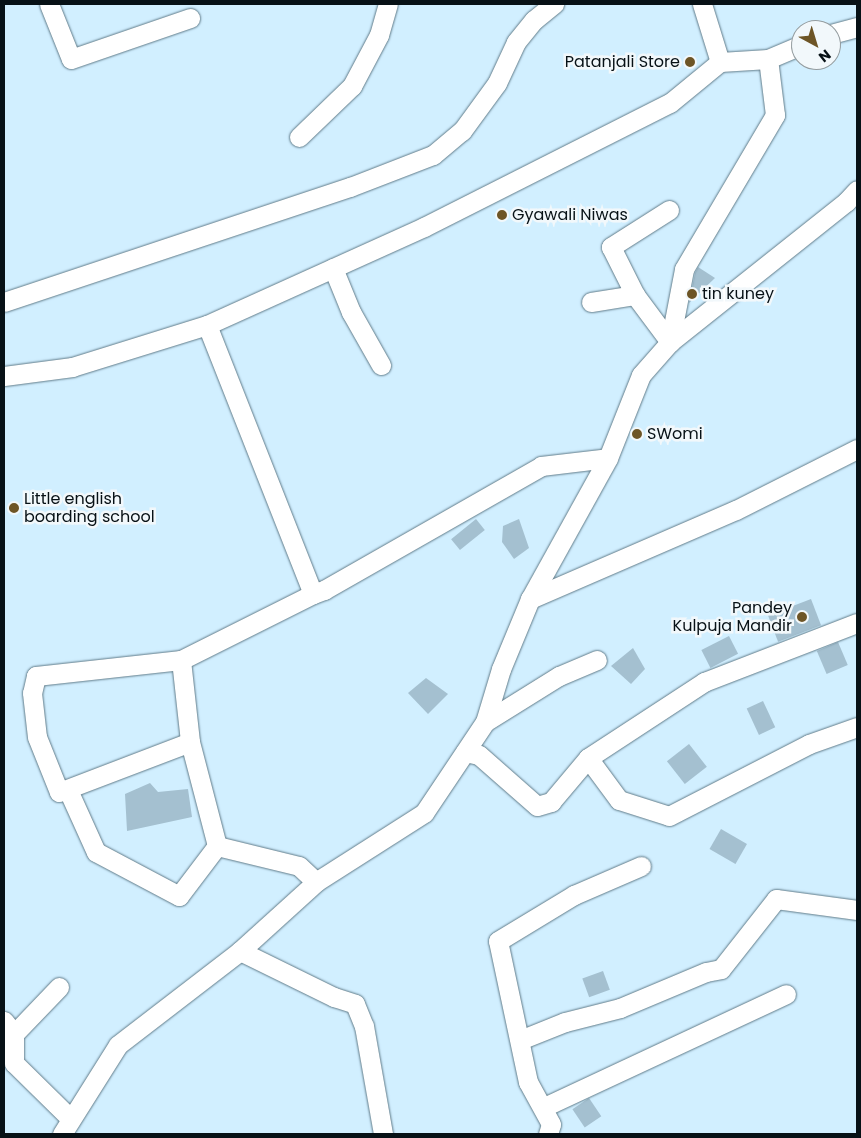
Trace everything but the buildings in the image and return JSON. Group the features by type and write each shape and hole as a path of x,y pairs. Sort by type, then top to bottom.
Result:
{"street":[{"path":"49,4 71,59 190,18"},
{"path":"299,137 352,86 379,35 388,4"},
{"path":"4,302 350,187 433,155 462,132 497,83 516,42 534,20 554,4"},
{"path":"702,4 720,62"},
{"path":"841,31 857,27"},
{"path":"4,376 72,368 207,325 424,227 670,103 720,62 768,59 791,49"},
{"path":"670,342 684,269 775,115 768,59"},
{"path":"59,987 9,1027 9,1064 66,1126 118,1045 240,951 316,882 424,813 485,722 501,669 530,599 608,458 641,374 670,342 846,202 857,190"},
{"path":"669,210 611,247 635,295 670,342"},
{"path":"333,268 351,312 381,366"},
{"path":"591,302 635,295"},
{"path":"207,325 313,594"},
{"path":"530,599 736,510 857,449"},
{"path":"190,742 59,792 37,737 32,693 36,676 181,660 313,594 541,466 608,458"},
{"path":"465,752 479,755 537,806 551,802 588,758 704,682 857,623"},
{"path":"181,660 190,742 217,846"},
{"path":"485,722 559,676 597,660"},
{"path":"588,758 619,800 670,816 809,744 857,727"},
{"path":"68,790 96,852 179,896 217,846"},
{"path":"217,846 299,866 316,882"},
{"path":"548,1134 551,1124 544,1108 528,1082 498,940 574,895 641,866"},
{"path":"520,1040 565,1022 620,1008 706,972 721,969 776,899 857,910"},
{"path":"240,951 334,997 355,1004 364,1026 383,1134"},
{"path":"544,1108 786,994"}],"place":[{"name":"Patanjali Store","path":"690,62"},
{"name":"Gyawali Niwas","path":"502,215"},
{"name":"tin kuney","path":"692,294"},
{"name":"SWomi","path":"637,434"},
{"name":"Little english boarding school","path":"14,508"},
{"name":"Pandey Kulpuja Mandir","path":"802,617"}]}
